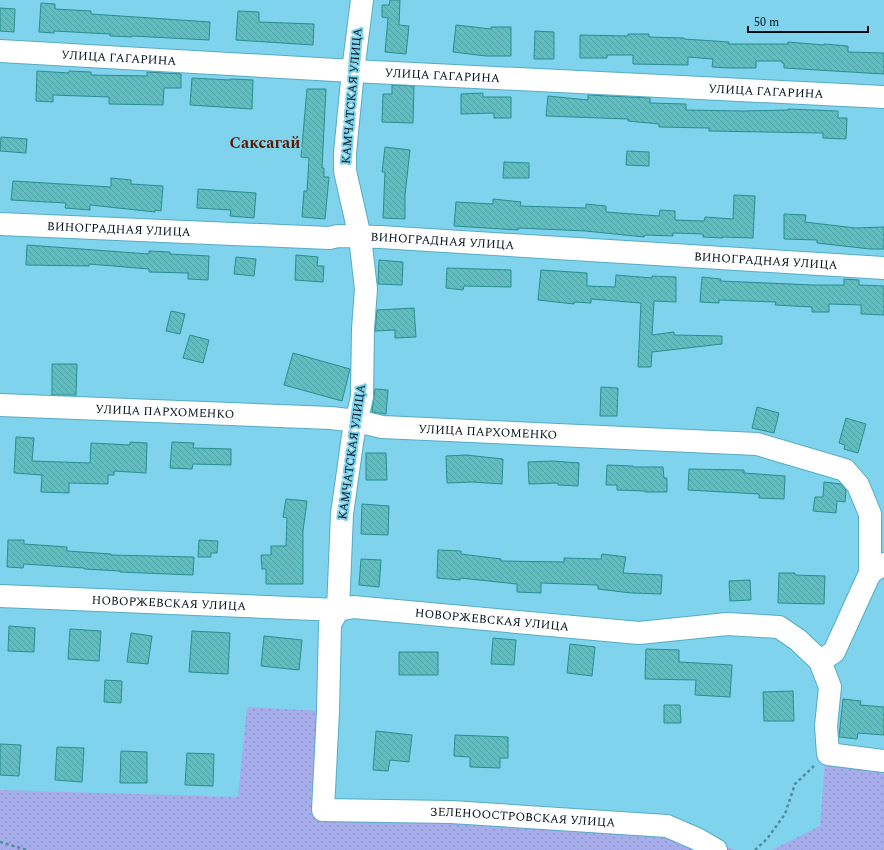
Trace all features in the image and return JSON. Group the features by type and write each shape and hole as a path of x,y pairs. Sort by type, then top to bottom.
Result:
{"street":[{"name":"КАМЧАТСКАЯ УЛИЦА","path":"323,810 328,711 330,624 338,610 342,514 353,436 362,397 363,328 366,289 360,237 345,171 345,153 362,0"},
{"name":"УЛИЦА ГАГАРИНА","path":"0,51 353,71 884,97"},
{"name":"ВИНОГРАДНАЯ УЛИЦА","path":"0,224 329,238 338,236 360,237 884,268"},
{"name":"УЛИЦА ПАРХОМЕНКО","path":"0,405 331,418 357,421 382,427 757,444 845,470 858,485 870,514 877,568"},
{"path":"820,661 834,652 877,568"},
{"name":"НОВОРЖЕВСКАЯ УЛИЦА","path":"0,596 338,610 353,607 639,633 727,624 779,627 798,640 820,661 830,687 826,726 828,754"},
{"path":"828,754 884,761"},
{"name":"ЗЕЛЕНООСТРОВСКАЯ УЛИЦА","path":"323,810 451,812 667,826 697,839 716,850"}],"path":[{"path":"755,850 767,840 785,814 795,784 828,754"},
{"path":"0,842 27,850"}],"shaded area":[{"path":"247,707 322,711 320,820 666,830 736,850 0,850 0,790 238,797"},
{"path":"825,761 884,767 884,850 772,850 820,826"}],"building":[{"path":"390,0 400,0 399,25 409,26 406,54 385,52 388,18 382,17 382,5 389,5"},
{"path":"41,3 55,4 55,9 91,11 91,14 210,22 209,40 110,36 110,34 54,31 54,33 39,32"},
{"path":"0,8 15,9 14,32 0,31"},
{"path":"238,11 259,12 259,22 314,24 313,45 236,40"},
{"path":"456,25 491,29 491,27 511,27 511,56 486,56 453,52"},
{"path":"535,31 554,32 554,59 534,59"},
{"path":"628,34 649,34 649,37 684,38 729,42 729,44 788,44 788,42 848,46 848,52 884,53 884,74 784,68 784,63 782,63 782,61 756,61 756,68 730,68 712,67 713,59 688,57 688,65 633,64 633,55 607,55 607,58 580,58 580,35 628,36"},
{"path":"37,71 69,73 69,71 91,72 91,75 147,76 147,72 181,74 181,88 164,88 163,105 109,104 109,97 53,95 53,102 36,101"},
{"path":"192,78 253,80 252,109 190,105"},
{"path":"392,85 414,86 413,123 382,122 383,94 392,94"},
{"path":"307,89 326,89 322,168 324,168 324,177 329,177 325,219 302,217 304,191 307,191 309,158 301,157"},
{"path":"483,93 483,97 511,97 511,118 494,118 494,113 461,114 461,94"},
{"path":"588,95 650,98 650,103 686,104 686,110 744,111 788,109 838,111 838,118 847,118 846,139 823,138 823,133 709,131 709,128 659,127 659,124 628,121 628,119 546,116 548,96 588,100"},
{"path":"1,137 27,139 26,153 0,151"},
{"path":"385,147 410,150 405,195 405,219 383,218 385,172 382,172"},
{"path":"627,151 649,152 649,166 626,165"},
{"path":"504,162 529,163 529,178 503,178"},
{"path":"111,178 131,180 131,184 163,186 161,211 155,210 155,212 90,205 90,210 65,208 66,203 11,200 13,181 111,187"},
{"path":"198,189 256,193 254,218 230,216 231,210 197,208"},
{"path":"734,195 755,196 753,238 703,237 703,234 673,233 673,236 645,235 644,237 586,231 518,228 518,230 454,226 456,202 493,204 493,199 521,202 520,206 586,208 586,204 606,206 606,212 659,216 660,210 675,211 675,220 704,221 705,217 733,219"},
{"path":"784,214 806,215 805,222 855,228 884,227 884,249 870,249 817,243 817,240 784,239"},
{"path":"27,245 149,254 149,251 170,252 170,254 209,256 208,280 188,279 188,273 149,272 149,269 89,264 89,266 26,265"},
{"path":"296,255 318,257 317,266 324,266 323,282 295,280"},
{"path":"236,257 256,259 254,276 234,274"},
{"path":"379,260 403,262 402,285 378,284"},
{"path":"447,268 511,270 511,287 464,286 463,290 446,288"},
{"path":"541,270 587,273 587,286 615,287 616,275 652,278 652,276 676,277 676,302 654,301 652,335 674,332 674,335 722,336 722,344 652,352 651,367 638,367 641,303 591,299 591,303 574,302 574,304 538,300"},
{"path":"702,277 721,279 720,281 813,285 844,285 844,279 859,280 859,285 884,286 884,315 861,314 861,305 829,304 829,312 812,312 812,307 775,305 776,302 719,300 719,303 700,302"},
{"path":"414,308 416,337 395,338 395,330 375,331 377,310"},
{"path":"171,311 185,314 180,334 166,331"},
{"path":"190,335 209,340 203,363 183,358"},
{"path":"293,353 350,369 342,401 284,385"},
{"path":"52,364 77,364 76,395 52,395"},
{"path":"601,387 618,388 617,416 600,416"},
{"path":"375,389 388,390 386,414 372,412"},
{"path":"757,407 779,413 774,433 752,428"},
{"path":"846,418 866,424 858,453 844,449 845,445 839,443"},
{"path":"16,437 34,438 32,461 90,463 91,443 130,445 130,442 147,443 146,473 114,471 114,475 108,475 108,484 69,483 69,493 41,492 42,475 14,473"},
{"path":"172,442 194,443 193,448 231,449 231,465 193,464 192,469 170,468"},
{"path":"366,453 386,453 387,480 366,480"},
{"path":"466,455 503,459 502,484 472,482 447,483 446,456"},
{"path":"553,461 579,463 578,486 558,485 558,483 529,484 528,462"},
{"path":"607,465 663,467 664,478 667,478 667,492 617,490 617,485 606,485"},
{"path":"689,469 744,470 744,473 785,476 784,499 759,498 759,494 688,490"},
{"path":"824,482 841,484 846,490 845,502 837,501 836,513 813,511 815,497 823,497"},
{"path":"286,499 307,501 303,531 303,584 266,584 266,569 262,569 261,555 271,555 271,546 286,546 287,518 283,517"},
{"path":"362,504 389,506 388,535 361,534"},
{"path":"8,540 24,540 24,544 67,547 67,551 111,555 194,557 193,575 120,572 24,564 23,568 7,567"},
{"path":"199,540 218,541 217,553 211,553 211,557 198,557"},
{"path":"438,550 461,551 461,554 501,559 501,561 564,562 564,558 601,559 602,554 626,557 623,573 662,575 661,594 631,593 598,589 598,585 541,583 541,593 517,592 517,584 460,578 460,580 437,578"},
{"path":"361,559 381,560 379,587 359,585"},
{"path":"779,573 825,576 824,604 778,603"},
{"path":"750,580 751,600 730,601 729,581"},
{"path":"9,626 35,628 34,652 8,651"},
{"path":"70,629 101,631 99,661 68,659"},
{"path":"192,631 230,633 228,674 189,672"},
{"path":"131,633 152,636 148,664 127,662"},
{"path":"264,636 302,640 299,670 261,666"},
{"path":"493,638 516,640 514,665 491,664"},
{"path":"570,644 595,647 592,676 567,673"},
{"path":"646,649 679,650 679,662 732,665 730,697 695,695 696,680 645,679"},
{"path":"399,652 438,652 438,675 399,675"},
{"path":"105,680 122,681 121,703 104,702"},
{"path":"793,691 794,721 764,721 763,692"},
{"path":"843,699 861,701 860,705 884,707 884,735 858,733 857,739 839,737"},
{"path":"664,705 680,705 681,723 664,723"},
{"path":"376,731 412,735 409,762 390,760 388,771 373,770"},
{"path":"455,735 508,737 508,758 500,758 500,768 470,767 470,757 454,756"},
{"path":"0,744 21,745 19,776 0,775"},
{"path":"57,747 84,748 82,782 55,780"},
{"path":"121,751 147,752 147,783 120,783"},
{"path":"187,753 214,754 213,786 185,785"}],"district":[{"name":"Саксагай","path":"265,143"}]}
